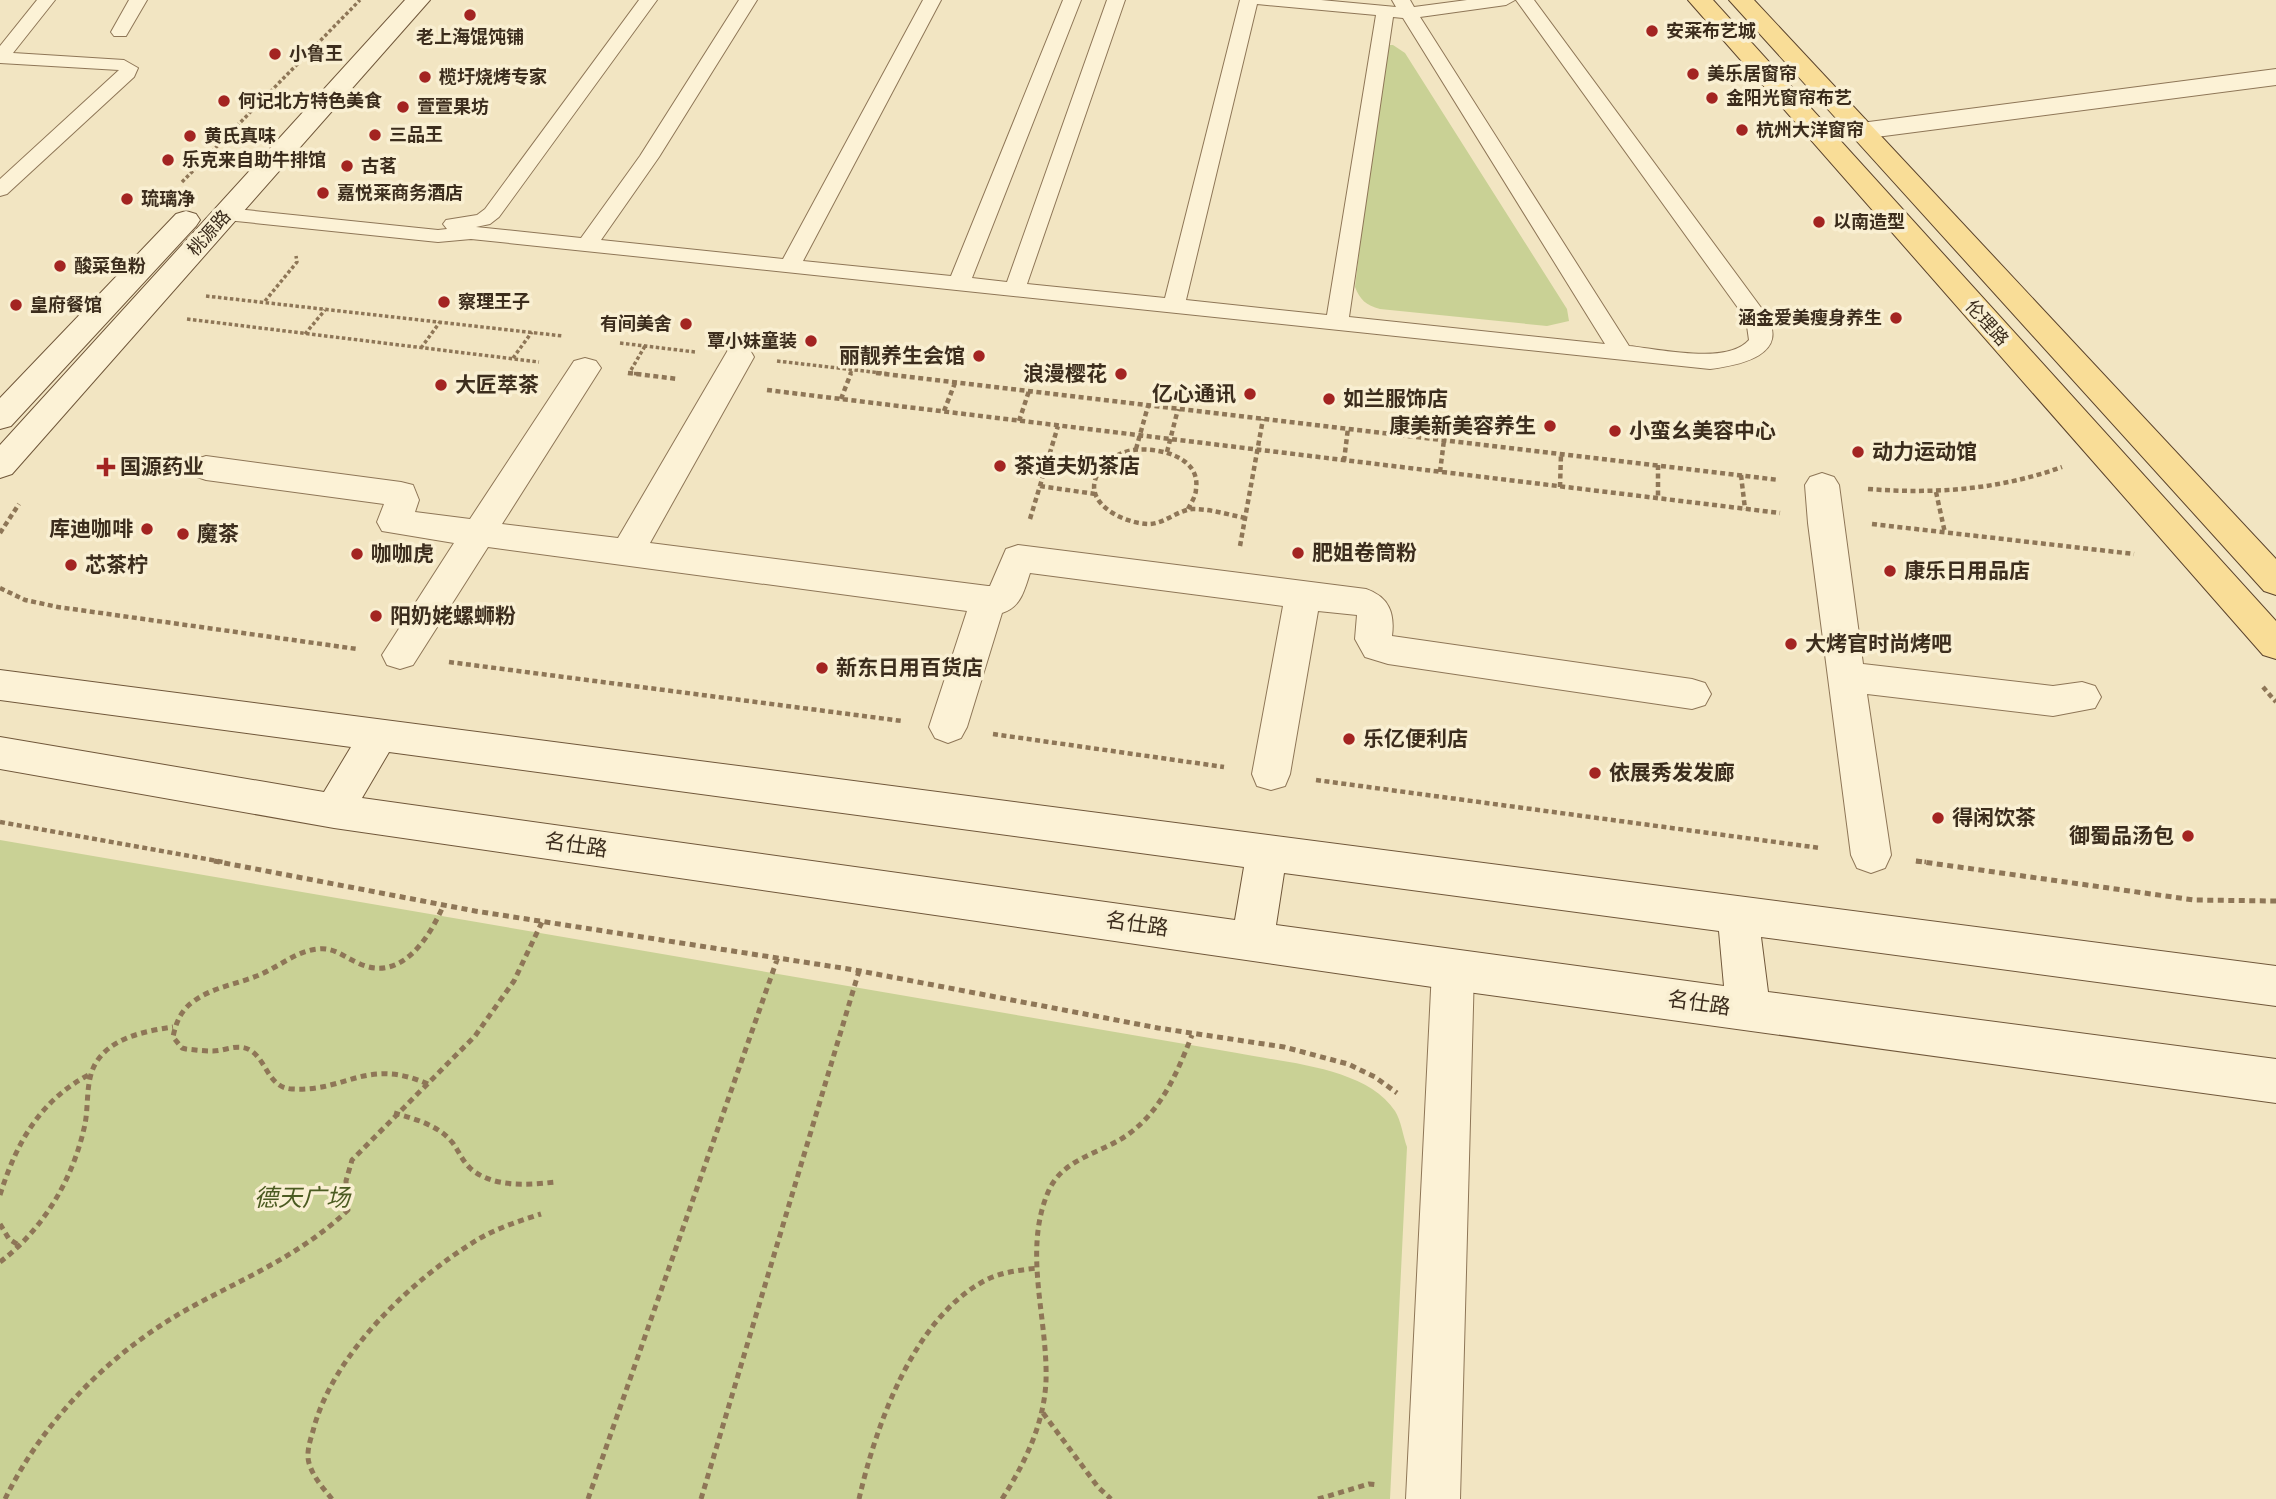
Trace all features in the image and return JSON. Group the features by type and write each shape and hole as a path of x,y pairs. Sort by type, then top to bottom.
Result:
{"main road":[{"name":"伦理路","path":"1700,0 2276,645"},
{"name":"伦理路","path":"1741,0 2276,582"}],"street":[{"name":"桃源路","path":"0,418 389,0"},
{"name":"桃源路","path":"0,466 418,0"},
{"path":"1861,131 2276,77"},
{"path":"627,553 739,356"},
{"path":"400,655 585,368"},
{"path":"205,468 401,494 402,500 394,522 988,600 1000,600 1005,595 1018,558 1366,603 1374,609 1376,617 1373,639 1378,647 1388,650 1692,694"},
{"path":"1823,501 1871,855"},
{"path":"1271,774 1303,595"},
{"path":"948,727 988,600"},
{"path":"1846,677 2053,701 2082,697"},
{"path":"0,685 2276,986"},
{"path":"334,811 379,735"},
{"name":"名仕路","path":"0,753 334,811 1454,970 2276,1081"},
{"path":"1252,941 1267,852"},
{"path":"1738,914 1748,1009"},
{"path":"1412,1493 1454,970"}],"lane":[{"path":"0,38 34,0"},
{"path":"0,58 46,0"},
{"path":"120,32 138,0"},
{"path":"231,209 447,225 483,220 492,213 648,0"},
{"path":"586,245 649,157 748,0"},
{"path":"789,267 932,0"},
{"path":"959,283 1072,0"},
{"path":"1015,289 1116,0"},
{"path":"1174,305 1249,0"},
{"path":"1262,0 1398,8 1506,0"},
{"path":"231,209 438,236 471,233 1710,362 1741,358 1756,348 1761,340 1762,331 1757,318 1525,0"},
{"path":"1337,324 1398,8"},
{"path":"1398,8 1622,353"},
{"path":"0,58 124,65 129,68 128,73 0,190"}],"path":[{"path":"264,302 297,262 295,255 288,251"},
{"path":"205,296 571,337"},
{"path":"305,334 325,309"},
{"path":"186,319 1745,509 2013,485 2063,467 2072,460"},
{"path":"421,348 441,321"},
{"path":"513,358 532,332"},
{"path":"609,342 1741,475 1823,501 1945,533 2137,555"},
{"path":"630,373 645,346"},
{"path":"841,399 852,370"},
{"path":"944,411 955,383"},
{"path":"1019,421 1029,391"},
{"path":"1136,449 1148,406"},
{"path":"1167,452 1178,409"},
{"path":"1232,585 1263,419"},
{"path":"1018,558 1058,426"},
{"path":"1344,461 1348,428"},
{"path":"1440,472 1444,440"},
{"path":"1188,509 1199,488 1197,477 1191,466 1167,452 1136,449 1109,460 1100,469 1095,481 1095,494 1106,510 1126,522 1160,523 1188,509 1246,517"},
{"path":"1560,487 1561,454"},
{"path":"1658,465 1658,498"},
{"path":"1741,475 1745,509"},
{"path":"1041,486 1095,494"},
{"path":"1936,492 1945,533"},
{"path":"0,588 25,600 58,607 400,655 948,727 1271,774 2194,900 2276,901"},
{"path":"0,822 542,922 778,957 1192,1035 1325,1057 1360,1069 1388,1084 1402,1098"},
{"path":"428,1083 401,1072 383,1070 320,1086 289,1089 271,1079 254,1052 237,1045 218,1051 182,1048 173,1037 173,1027 190,1003 205,993 260,975 313,950 344,952 362,965 374,969 406,960 431,935 444,904"},
{"path":"5,1499 13,1480 40,1441 103,1369 172,1318 315,1242 348,1210 344,1179 350,1161 394,1113 462,1052 530,954 542,922"},
{"path":"588,1499 778,957"},
{"path":"701,1499 859,971"},
{"path":"0,1262 20,1246 50,1206 79,1149 92,1073 97,1061 114,1045 130,1037 173,1027"},
{"path":"1002,1499 1035,1440 1042,1412 1046,1380 1038,1241 1050,1189 1062,1173 1083,1157 1128,1134 1148,1117 1168,1091 1192,1035"},
{"path":"0,1195 22,1139 37,1114 65,1087 92,1073"},
{"path":"394,1113 432,1125 454,1144 462,1161 490,1179 523,1185 556,1182"},
{"path":"332,1499 320,1485 308,1461 311,1436 323,1399 367,1336 398,1303 475,1241 498,1229 541,1214"},
{"path":"0,1224 9,1239 20,1246"},
{"path":"859,1499 866,1464 883,1420 926,1336 953,1306 981,1283 1009,1271 1038,1268"},
{"path":"1042,1412 1098,1487 1111,1499"},
{"path":"1318,1499 1369,1484 1412,1493"}],"green space":[{"path":"1393,45 1405,53 1567,309 1569,321 1547,326 1380,309 1367,304 1359,295 1355,287 1383,48"},
{"name":"德天广场","path":"0,840 1278,1060 1323,1069 1365,1085 1382,1096 1395,1111 1407,1147 1390,1499 0,1499"}],"place":[{"name":"老上海馄饨铺","path":"470,15"},
{"name":"安莱布艺城","path":"1652,31"},
{"name":"小鲁王","path":"275,54"},
{"name":"美乐居窗帘","path":"1693,74"},
{"name":"榄圩烧烤专家","path":"425,77"},
{"name":"金阳光窗帘布艺","path":"1712,98"},
{"name":"何记北方特色美食","path":"224,101"},
{"name":"萱萱果坊","path":"403,107"},
{"name":"杭州大洋窗帘","path":"1742,130"},
{"name":"三品王","path":"375,135"},
{"name":"黄氏真味","path":"190,136"},
{"name":"乐克来自助牛排馆","path":"168,160"},
{"name":"古茗","path":"347,166"},
{"name":"嘉悦莱商务酒店","path":"323,193"},
{"name":"琉璃净","path":"127,199"},
{"name":"以南造型","path":"1819,222"},
{"name":"酸菜鱼粉","path":"60,266"},
{"name":"察理王子","path":"444,302"},
{"name":"皇府餐馆","path":"16,305"},
{"name":"涵金爱美瘦身养生","path":"1896,318"},
{"name":"有间美舍","path":"686,324"},
{"name":"覃小妹童装","path":"811,341"},
{"name":"丽靓养生会馆","path":"979,356"},
{"name":"浪漫樱花","path":"1121,374"},
{"name":"大匠萃茶","path":"441,385"},
{"name":"亿心通讯","path":"1250,394"},
{"name":"如兰服饰店","path":"1329,399"},
{"name":"康美新美容养生","path":"1550,426"},
{"name":"小蛮幺美容中心","path":"1615,431"},
{"name":"动力运动馆","path":"1858,452"},
{"name":"茶道夫奶茶店","path":"1000,466"},
{"name":"国源药业","path":"106,467"},
{"name":"库迪咖啡","path":"147,529"},
{"name":"魔茶","path":"183,534"},
{"name":"肥姐卷筒粉","path":"1298,553"},
{"name":"咖咖虎","path":"357,554"},
{"name":"芯茶柠","path":"71,565"},
{"name":"康乐日用品店","path":"1890,571"},
{"name":"阳奶姥螺蛳粉","path":"376,616"},
{"name":"大烤官时尚烤吧","path":"1791,644"},
{"name":"新东日用百货店","path":"822,668"},
{"name":"乐亿便利店","path":"1349,739"},
{"name":"依展秀发发廊","path":"1595,773"},
{"name":"得闲饮茶","path":"1938,818"},
{"name":"御蜀品汤包","path":"2188,836"}]}
